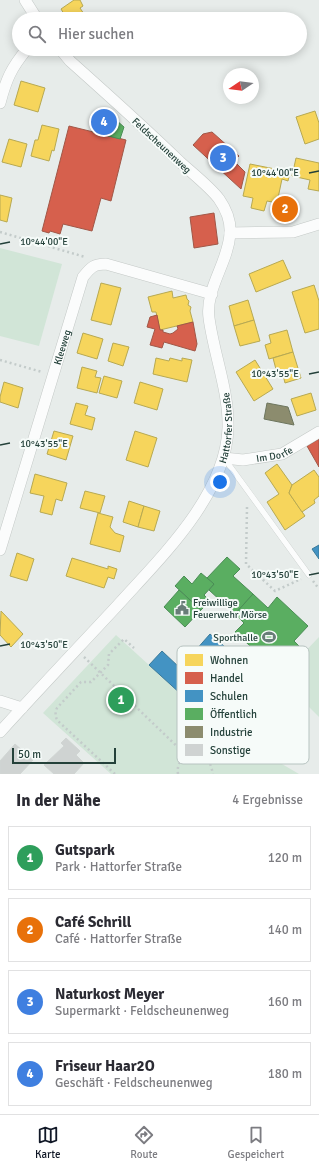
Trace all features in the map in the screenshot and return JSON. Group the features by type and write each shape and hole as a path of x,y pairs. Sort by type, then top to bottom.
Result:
{"street":[{"path":"25,0 33,12"},
{"path":"0,103 6,82 16,62 21,56"},
{"name":"Feldscheunenweg","path":"66,56 218,198 227,212 230,233"},
{"path":"230,233 293,232 319,224"},
{"name":"Hattorfer Straße","path":"0,732 146,574 196,513 210,490 224,458 228,428 226,403 209,314 212,294 225,255 230,233"},
{"path":"98,264 106,264 212,294"},
{"name":"Kleeweg","path":"0,550 84,277 90,268 98,264"},
{"name":"Im Dorfe","path":"224,458 243,460 282,454 319,432"},
{"path":"0,701 22,708"}],"lane":[{"path":"224,458 309,575"}],"path":[{"path":"0,232 84,257 98,264"},
{"path":"0,360 53,378"},
{"path":"248,491 246,564 275,591 309,575"},
{"path":"115,774 58,721 55,715 57,708 81,682 91,682 101,673 108,665 109,654 124,639 134,648"},
{"path":"77,650 177,746"},
{"path":"178,774 179,764"},
{"path":"210,764 213,774"}],"green space":[{"path":"0,248 62,264 39,346 0,336"},
{"path":"116,635 177,690 177,764 282,764 299,774 111,774 43,713"},
{"path":"319,637 319,717 309,707 309,648"}],"building: Wohnen":[{"path":"74,0 80,0 83,6 80,8 83,12 63,12 61,9"},
{"path":"21,81 45,88 38,112 14,105"},
{"path":"315,111 319,123 319,139 305,144 296,117"},
{"path":"42,125 59,129 54,151 52,150 49,161 31,156 35,140 38,140"},
{"path":"9,139 27,144 21,167 2,162"},
{"path":"296,158 319,163 319,191 308,189 310,180 292,176"},
{"path":"250,164 290,172 288,181 282,179 278,198 282,199 281,203 267,201 264,211 251,208 253,198 243,196"},
{"path":"0,195 12,198 7,222 0,220"},
{"path":"283,260 291,278 256,292 249,274"},
{"path":"101,283 121,288 111,325 91,320"},
{"path":"314,285 319,301 319,329 305,333 292,292"},
{"path":"172,291 173,298 186,295 189,301 188,305 191,307 190,311 193,322 160,330 156,312 152,312 148,297"},
{"path":"248,300 254,320 234,326 229,306"},
{"path":"254,320 260,341 240,346 234,326"},
{"path":"287,330 293,352 269,359 265,345 271,343 269,335"},
{"path":"83,333 103,339 97,359 77,353"},
{"path":"113,343 129,347 123,366 108,361"},
{"path":"293,352 301,378 285,383 283,375 278,377 273,358"},
{"path":"156,358 169,361 170,358 182,361 182,358 192,360 187,382 153,374"},
{"path":"255,360 273,389 254,401 236,372"},
{"path":"82,367 97,371 95,377 101,378 97,393 77,388"},
{"path":"104,376 122,381 117,398 99,393"},
{"path":"4,382 23,388 18,408 0,402"},
{"path":"140,382 163,389 157,410 134,403"},
{"path":"311,393 316,410 297,416 291,399"},
{"path":"76,403 88,406 85,415 95,418 92,430 70,424"},
{"path":"54,431 73,436 66,460 47,454"},
{"path":"135,431 157,438 148,467 126,460"},
{"path":"277,464 292,485 289,493 305,516 285,530 267,502 279,494 265,473"},
{"path":"314,470 319,477 319,496 314,500 315,503 302,512 289,493 292,485"},
{"path":"35,474 67,483 62,501 56,499 52,515 40,512 44,496 30,493"},
{"path":"85,491 105,496 100,513 80,508"},
{"path":"129,501 144,506 138,527 123,522"},
{"path":"144,506 160,511 154,531 138,527"},
{"path":"98,513 113,517 110,527 115,533 124,536 120,552 90,544"},
{"path":"17,553 34,559 27,581 10,576"},
{"path":"72,558 108,569 108,566 117,569 114,579 108,577 104,588 66,576"},
{"path":"1,611 23,634 11,647 0,635"}],"building: Handel":[{"path":"69,126 126,140 111,201 101,198 92,231 63,224 60,234 50,231 49,233 42,231"},
{"path":"212,132 239,156 234,161 245,172 241,189 193,145 203,134"},
{"path":"214,213 218,244 194,248 190,217"},
{"path":"157,315 160,330 170,334 178,329 177,326 193,322 197,344 195,351 164,342 162,348 150,345 155,329 147,327 150,317"},
{"path":"319,439 319,467 307,446"}],"building: Schulen":[{"path":"319,545 319,559 312,549"},
{"path":"210,634 224,646 199,646"},
{"path":"162,651 177,665 177,690 149,665"}],"building: Öffentlich":[{"path":"98,110 108,113 124,127 120,139 93,132"},
{"path":"227,557 240,569 233,576 253,594 235,614 209,590 214,584 207,578"},
{"path":"201,573 214,584 204,595 210,601 201,610 175,586 184,576 192,584"},
{"name":"Freiwillige Feuerwehr Mörse","path":"179,590 201,610 185,627 164,607"},
{"name":"Sporthalle","path":"253,594 268,608 277,597 308,626 294,641 299,646 250,646 235,632 244,623 235,614"}],"building: Industrie":[{"path":"267,403 288,407 294,425 264,419"}],"building: Sonstige":[{"path":"66,738 80,751 76,755 84,763 74,774 54,774 44,765 64,746 61,743"},
{"path":"15,744 33,760 20,774 0,774 0,761"}],"place":[{"name":"Friseur Haar2O","path":"104,122"},
{"name":"Naturkost Meyer","path":"223,158"},
{"name":"Café Schrill","path":"285,209"},
{"name":"Freiwillige Feuerwehr Mörse","path":"182,608"},
{"name":"Sporthalle","path":"269,637"},
{"name":"Gutspark","path":"121,700"}]}
